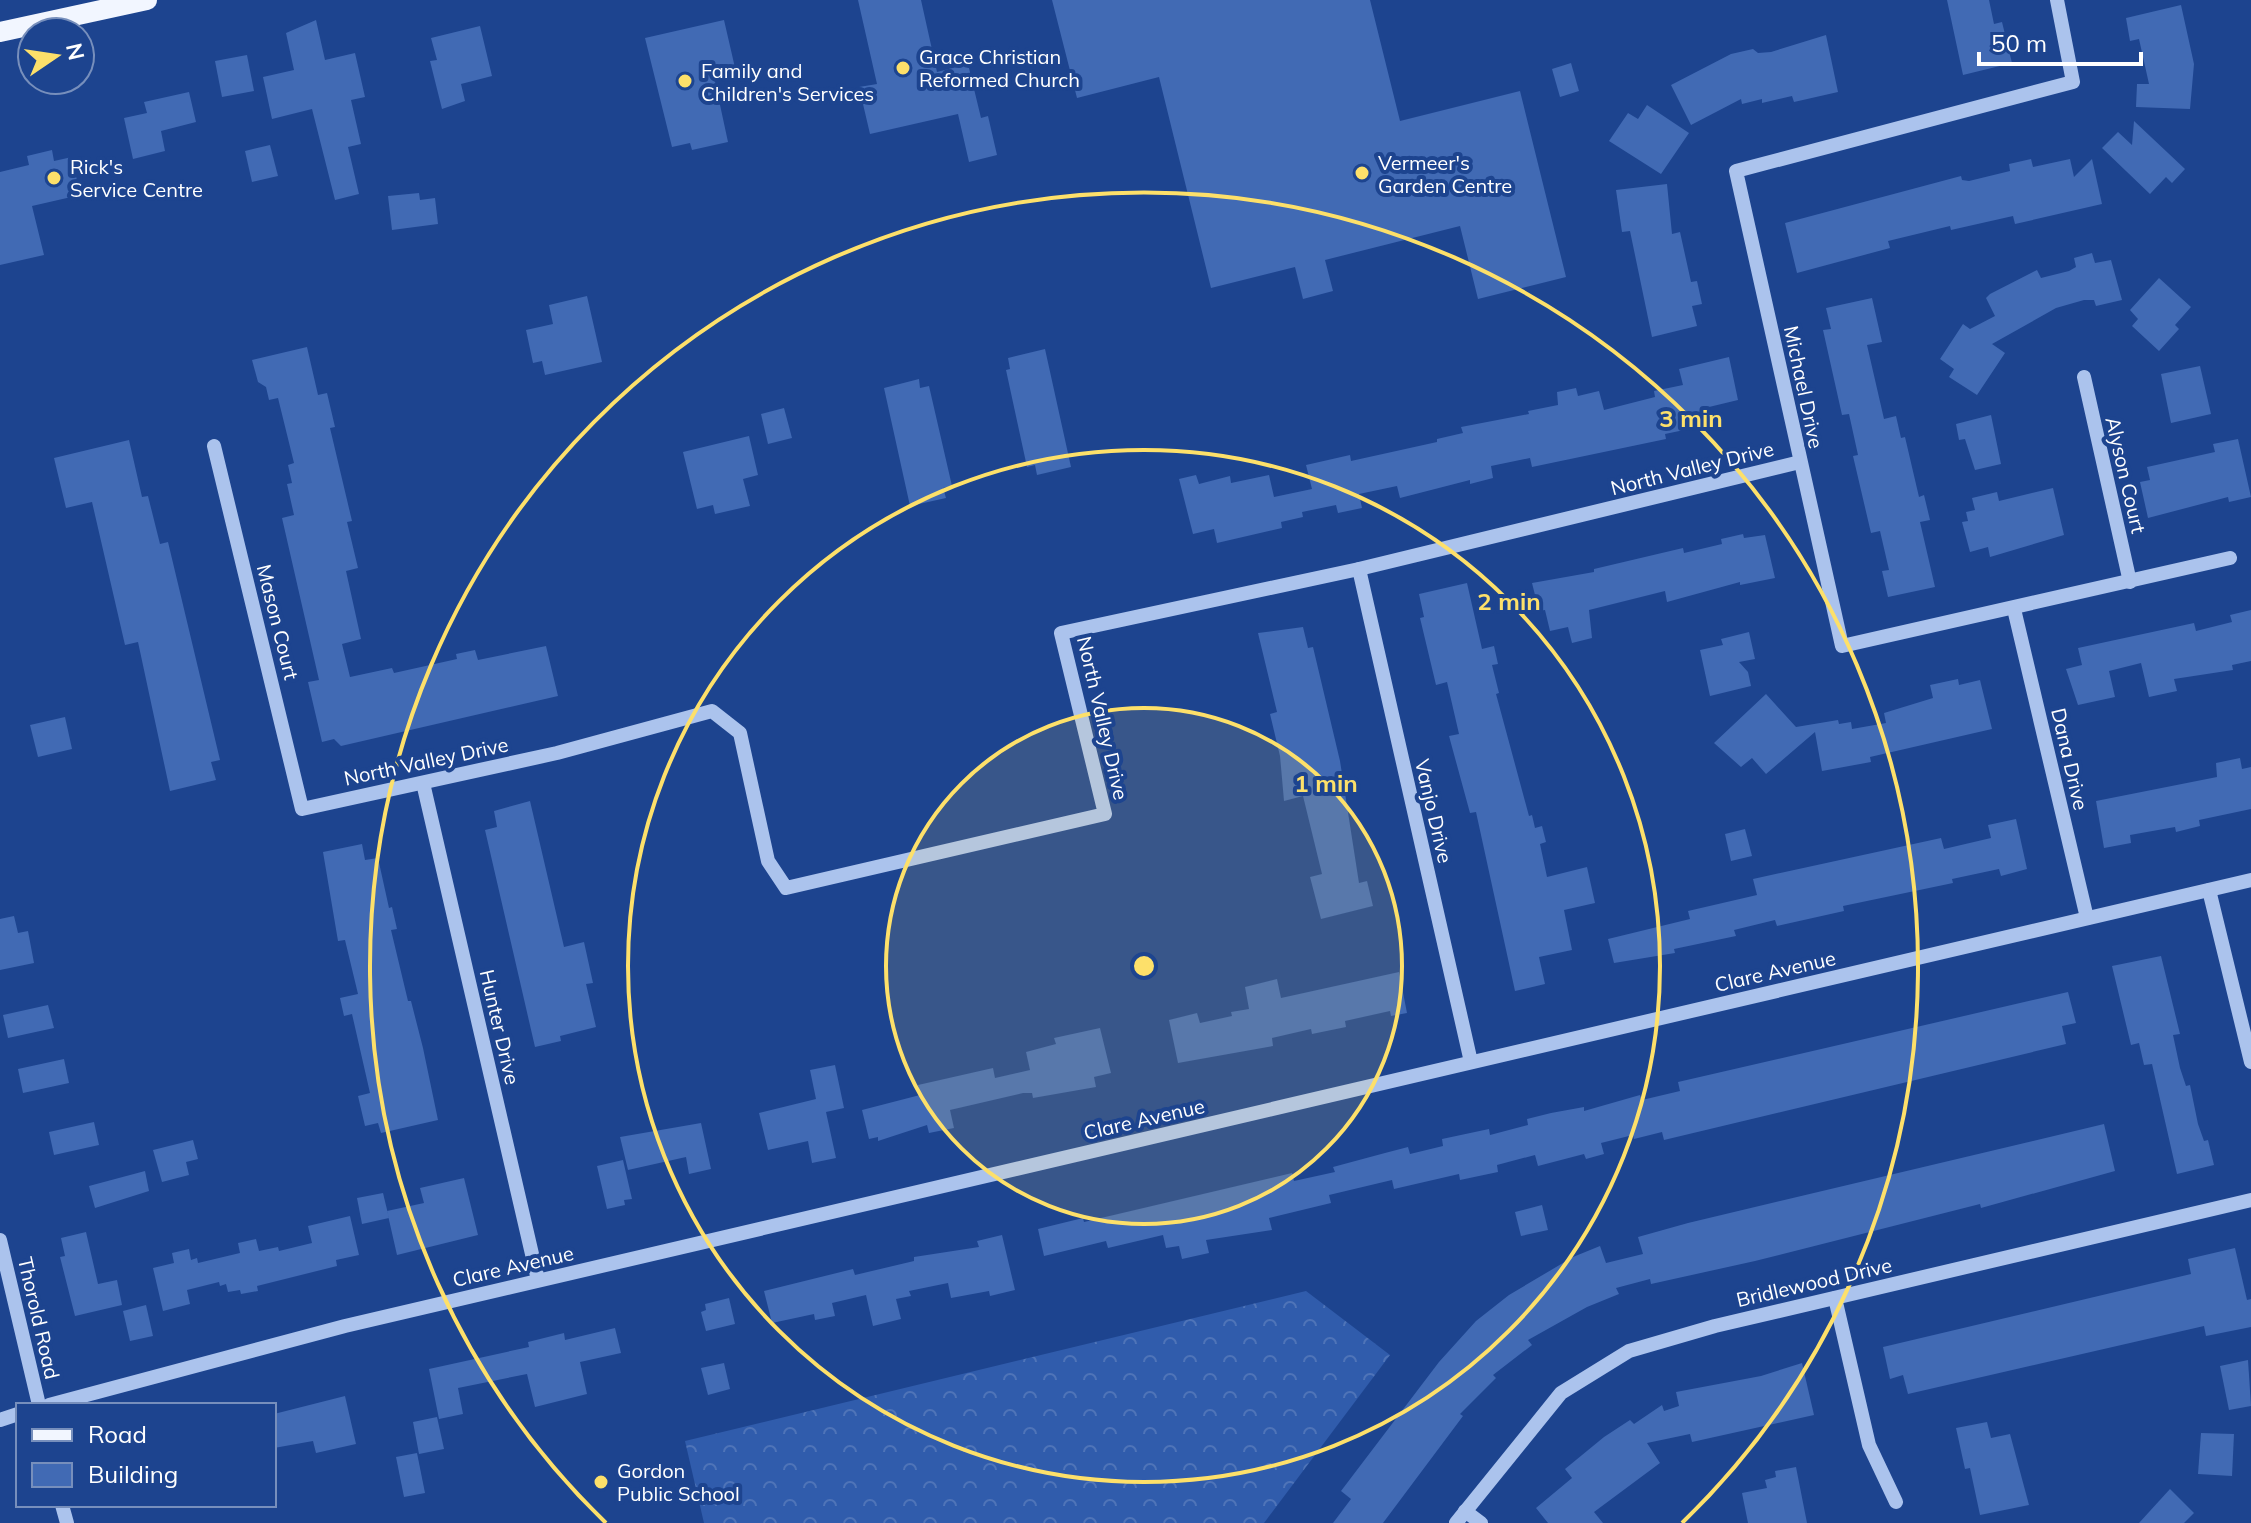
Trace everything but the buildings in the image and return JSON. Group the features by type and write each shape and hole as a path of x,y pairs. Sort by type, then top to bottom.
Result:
{"main road":[{"path":"0,32 147,0"}],"street":[{"name":"Michael Drive","path":"2057,0 2073,82 1736,171 1842,646 2230,558"},
{"name":"Alyson Court","path":"2084,377 2130,582"},
{"name":"Mason Court","path":"214,446 302,809"},
{"name":"North Valley Drive","path":"302,809 557,753 712,711 740,733 768,861 786,888 814,882 1105,814 1061,633 1359,569 1800,462"},
{"name":"Vanjo Drive","path":"1359,569 1471,1062"},
{"name":"Dana Drive","path":"2014,609 2087,918"},
{"name":"Hunter Drive","path":"423,783 538,1280"},
{"name":"Clare Avenue","path":"56,1403 247,1349 2251,880"},
{"path":"2209,890 2251,1062"},
{"name":"Bridlewood Drive","path":"1461,1517 1561,1393 1603,1364 1657,1340 2251,1200"},
{"name":"Thorold Road","path":"0,1240 39,1403"},
{"path":"1835,1298 1869,1445 1896,1502"},
{"path":"1461,1517 1481,1523"}],"green space":[{"path":"1306,1291 1390,1355 1264,1523 704,1523 685,1441"}],"place":[{"name":"Grace Christian Reformed Church","path":"903,68"},
{"name":"Family and Children's Services","path":"685,81"},
{"name":"Vermeer's Garden Centre","path":"1362,173"},
{"name":"Rick's Service Centre","path":"54,178"},
{"name":"Gordon Public School","path":"601,1482"}]}
